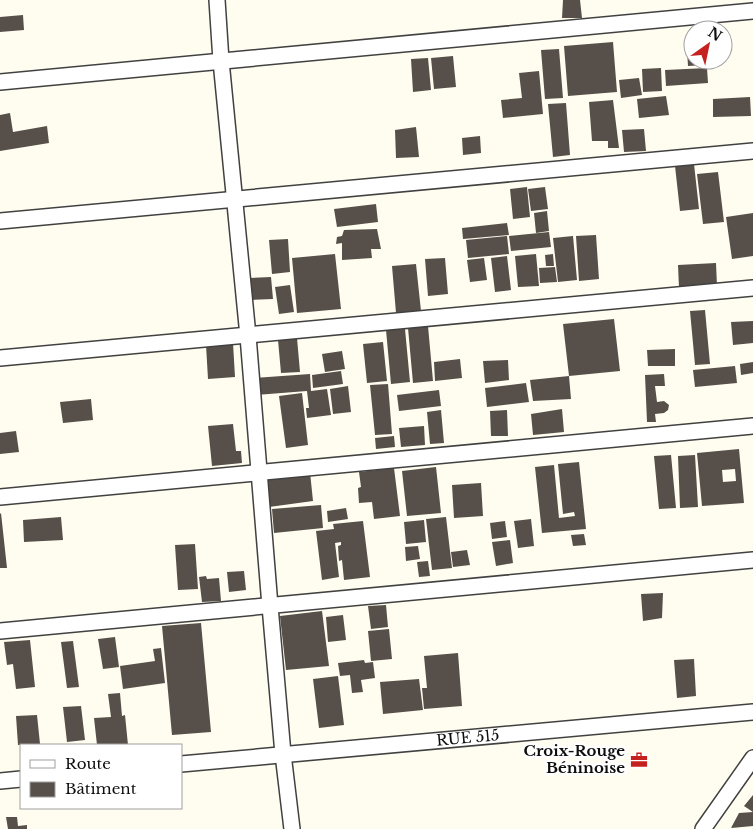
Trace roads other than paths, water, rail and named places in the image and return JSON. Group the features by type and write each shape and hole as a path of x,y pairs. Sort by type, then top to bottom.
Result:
{"street":[{"path":"217,0 221,61 248,336 283,754 292,829"},
{"path":"0,82 753,11"},
{"path":"0,221 753,151"},
{"path":"0,358 753,288"},
{"path":"0,497 753,426"},
{"path":"0,631 753,560"},
{"name":"RUE 515","path":"182,764 753,712"},
{"path":"703,829 753,758"},
{"path":"0,781 20,779"}],"place":[{"name":"Croix-Rouge Béninoise","path":"639,760"}]}
